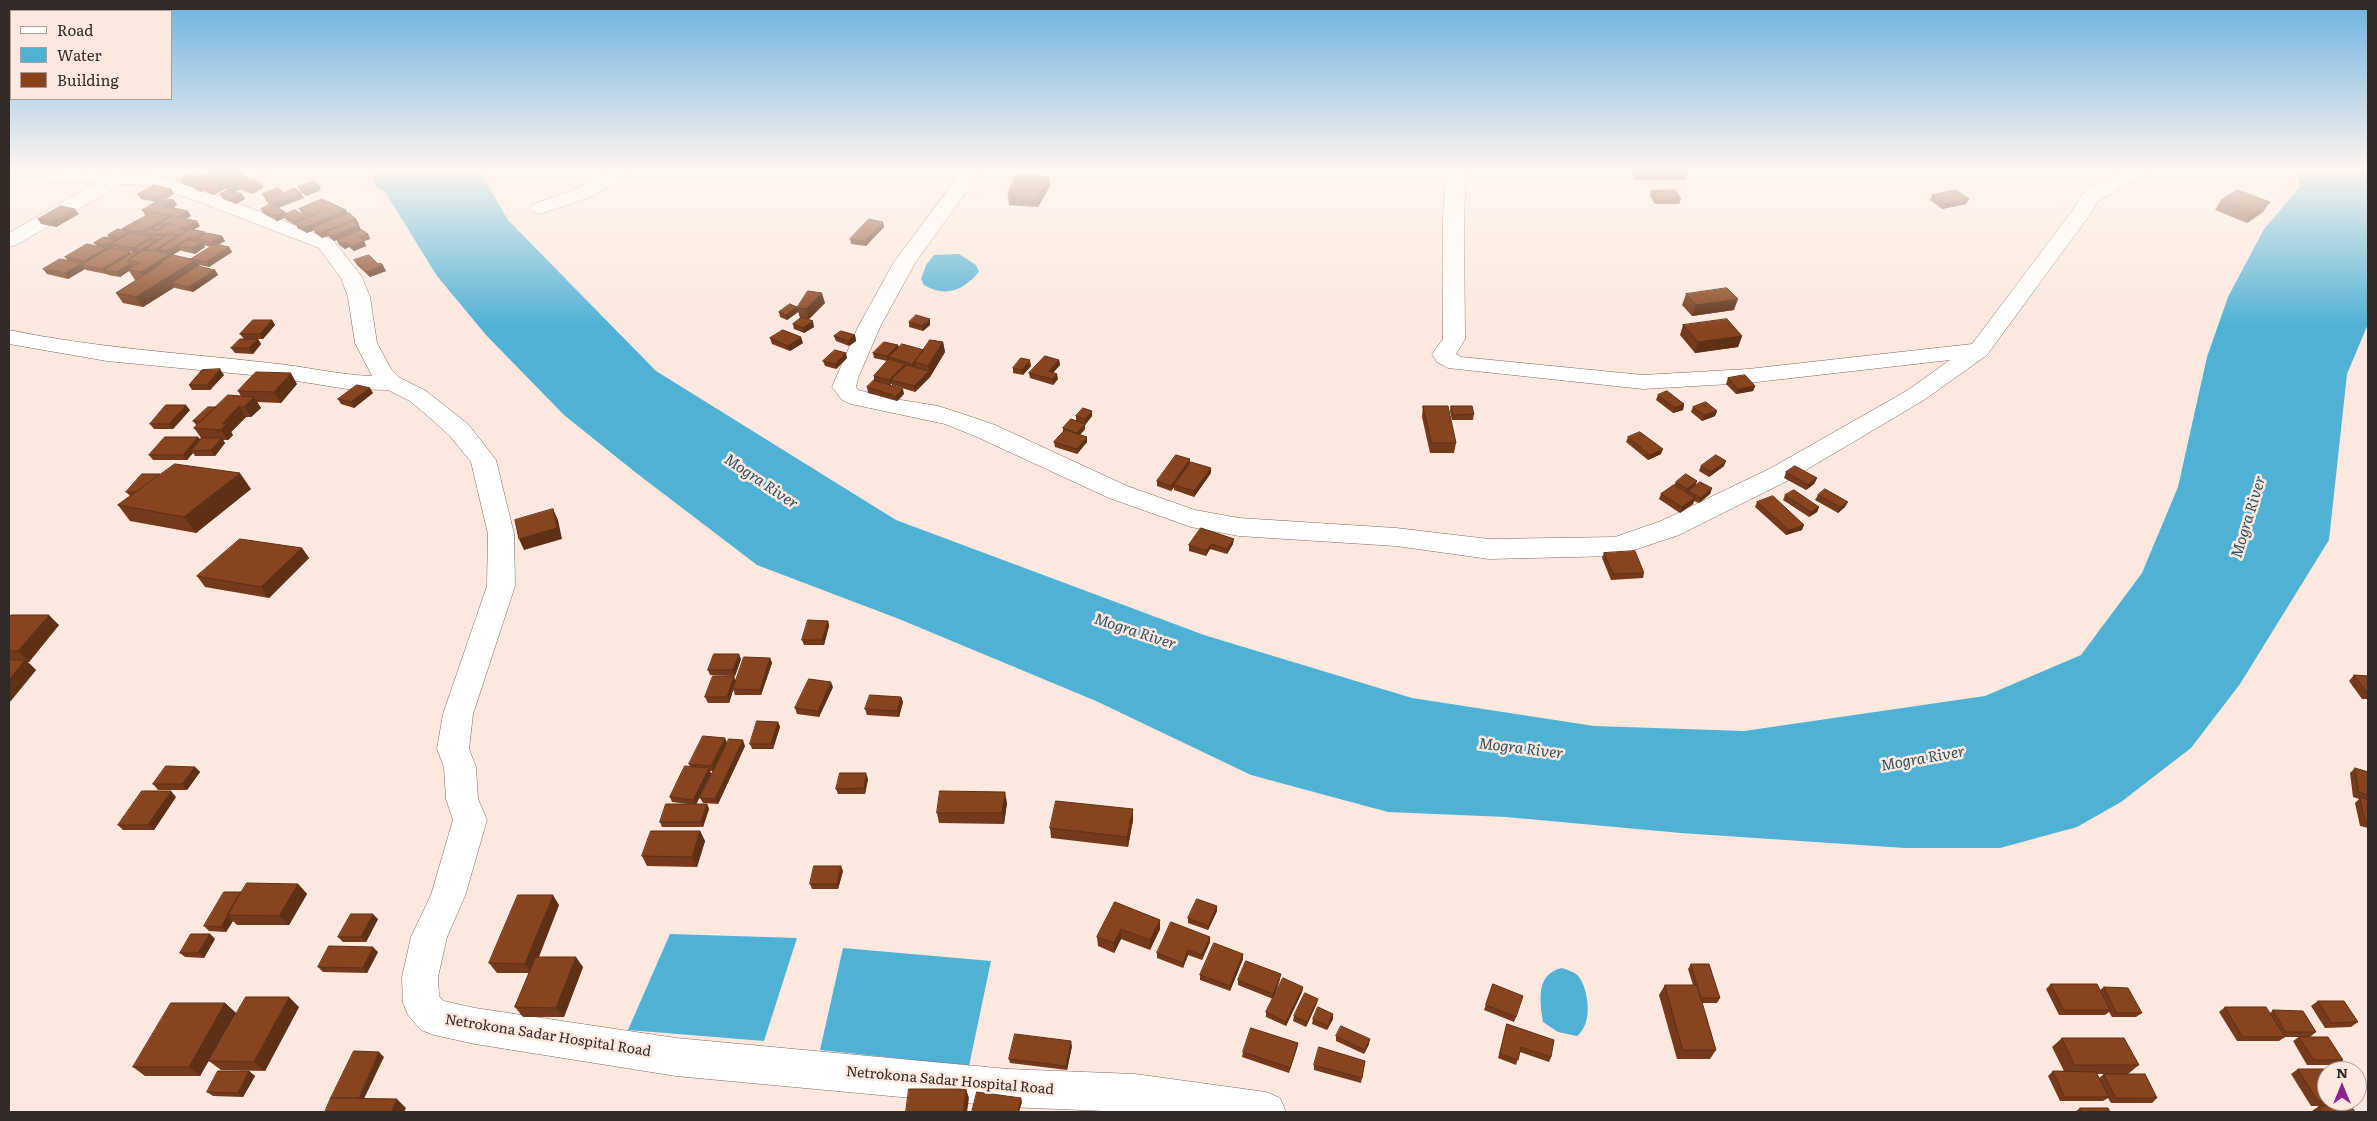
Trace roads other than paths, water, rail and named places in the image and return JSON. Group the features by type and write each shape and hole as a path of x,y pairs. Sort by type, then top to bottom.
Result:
{"street":[{"path":"9,241 41,222"},
{"name":"Netrokona Sadar Hospital Road","path":"270,222 326,244 351,277 359,297 366,343 381,372 392,384 418,396 439,412 459,430 483,460 501,534 501,586 458,714 453,749 460,767 462,799 470,820 448,896 429,937 420,977 421,1003 434,1017 475,1026 676,1057 1008,1088 1130,1102 1266,1112"},
{"path":"934,222 905,262 869,327 844,387 850,395 889,406 938,414 986,431 1156,507 1191,518 1229,525 1311,533 1396,537 1489,549 1616,546 1670,528 1780,474 1916,395 1979,350 2074,222"},
{"path":"1452,222 1455,232 1454,338 1444,354 1445,357 1456,363 1643,382 1748,376 1979,350"},
{"path":"9,337 56,348 297,373 361,383 392,384"}],"water":[{"name":"Mogra River","path":"404,222 510,222 656,371 896,520 1204,635 1412,698 1594,726 1744,731 1985,696 2081,655 2142,573 2178,487 2207,357 2228,297 2264,229 2270,222 2368,222 2368,324 2347,374 2329,540 2240,684 2191,748 2121,802 2077,827 2000,848 1905,848 1681,833 1506,817 1388,812 1251,775 1096,701 899,619 757,565 564,415 486,335 437,276"},
{"path":"959,254 976,265 979,272 973,278 961,287 947,291 939,291 924,285 921,279 926,265 934,255"},
{"path":"670,934 797,938 764,1041 628,1030"},
{"path":"843,948 991,961 969,1066 820,1050"},
{"path":"1562,968 1578,975 1587,999 1588,1007 1585,1024 1577,1036 1558,1032 1543,1022 1541,989 1543,982 1553,971"}]}
